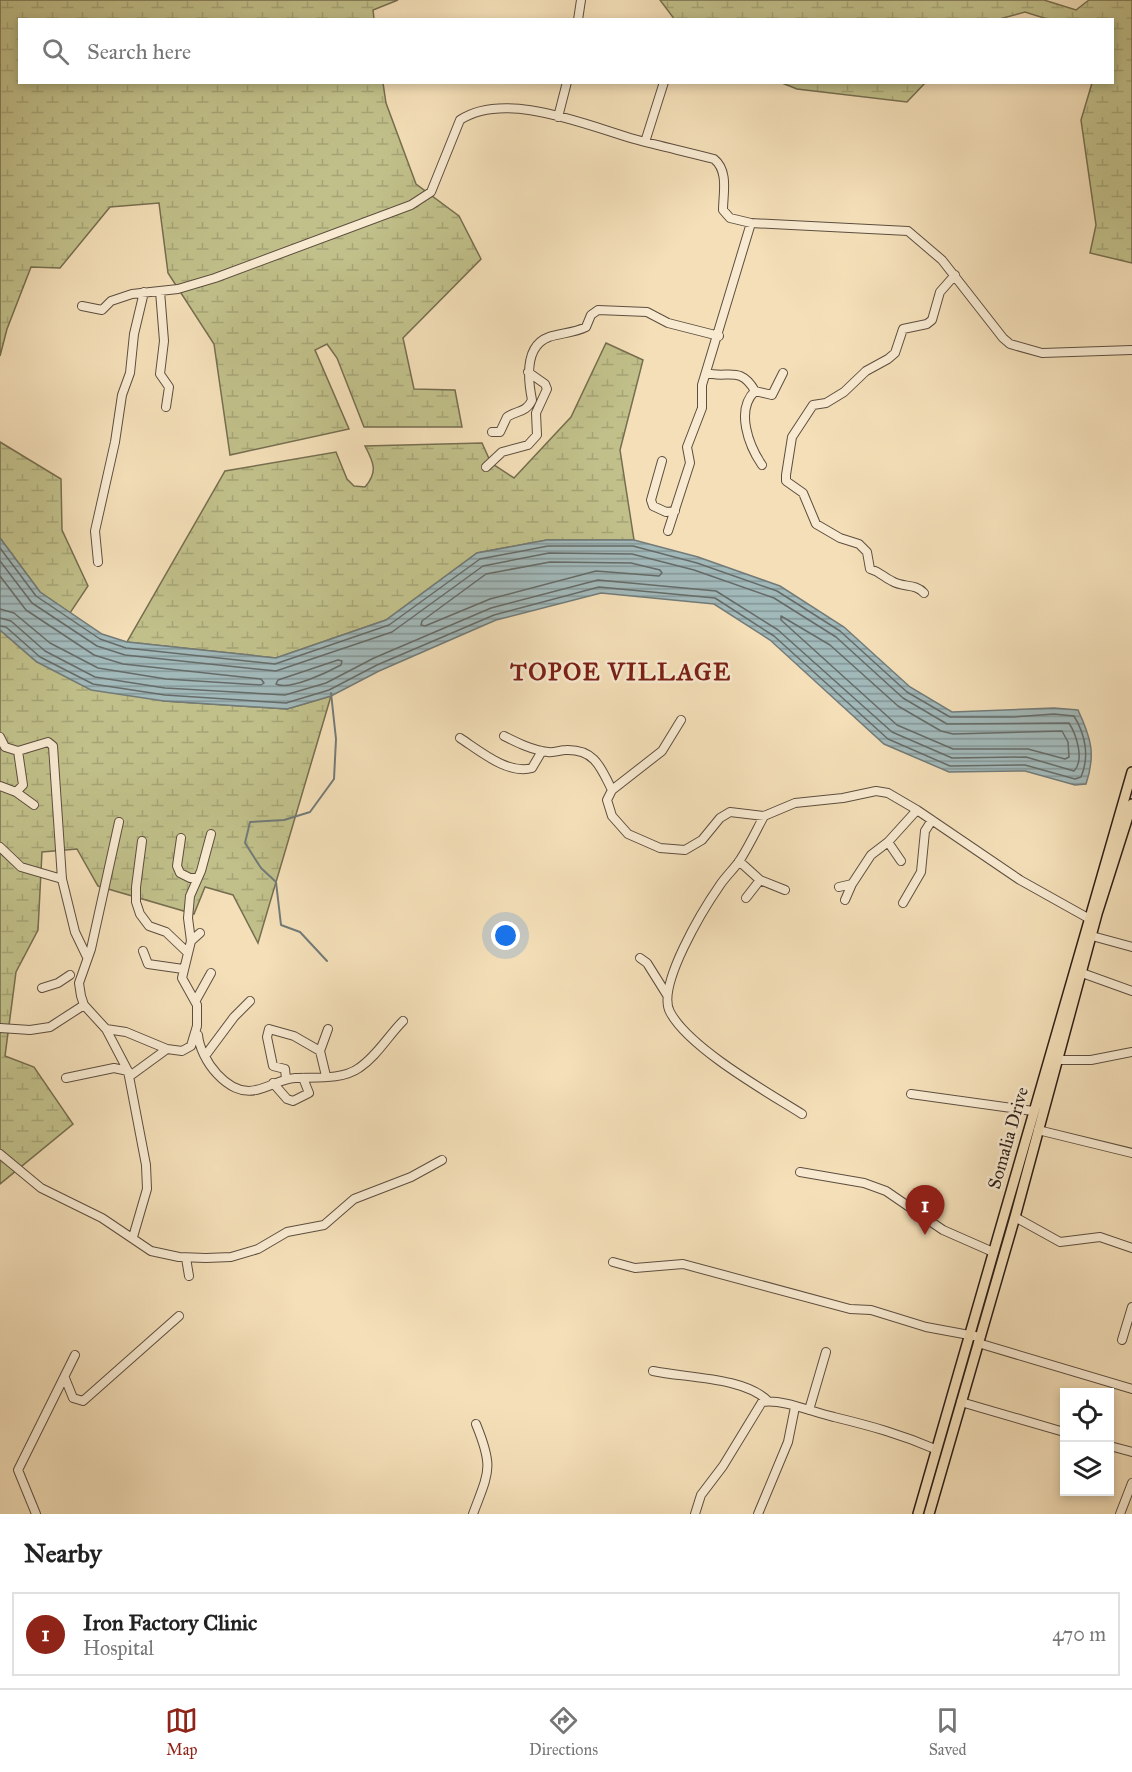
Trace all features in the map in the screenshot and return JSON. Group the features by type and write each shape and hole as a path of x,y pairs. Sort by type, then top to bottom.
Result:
{"main road":[{"name":"Somalia Drive","path":"918,1514 1132,772"},
{"name":"Somalia Drive","path":"929,1514 1016,1217 1092,936 1132,804"}],"street":[{"path":"578,18 581,0"},
{"path":"558,117 566,84"},
{"path":"645,142 663,84"},
{"path":"82,306 102,310 111,301 144,292 178,289 215,278 411,205 431,192 456,126 466,116 504,108 558,117 714,159 719,163 722,174 724,215 751,223 908,231 942,260 1003,338 1019,348 1042,353 1065,354 1132,350"},
{"path":"668,531 690,463 688,443 702,408 702,386 719,336 751,223"},
{"path":"924,593 918,587 891,581 883,572 870,569 867,552 859,544 840,538 816,524 803,493 786,481 786,475 792,437 813,405 826,403 844,392 867,371 888,359 895,353 903,329 927,324 932,320 940,292 955,275"},
{"path":"160,291 164,341 160,374 169,387 166,407"},
{"path":"98,562 95,531 116,442 122,395 130,373 134,334 144,292"},
{"path":"492,432 500,432 507,417 522,412 530,404 532,400 527,379 535,348 542,340 586,327 591,315 598,310 647,312 668,323 719,336"},
{"path":"486,466 502,452 528,445 537,435 536,413 547,389 545,384 528,372"},
{"path":"706,373 738,375 745,378 754,391 772,395 783,373"},
{"path":"754,391 747,401 744,416 754,450 762,465"},
{"path":"662,461 651,500 657,509 675,511"},
{"path":"681,720 662,751 612,790 607,800 619,825 628,834 660,848 685,850 694,846 720,818 730,812 764,816 795,803 876,791 888,793 1020,880 1089,918"},
{"path":"504,736 551,753 570,749 586,753 597,760 612,790"},
{"path":"0,737 5,747 18,751 43,742 53,746 62,879 75,932 87,957"},
{"path":"460,738 506,766 524,771 532,768 542,751"},
{"path":"16,792 23,785 18,751"},
{"path":"0,786 16,792 34,805"},
{"path":"845,900 852,884 871,855 888,842 917,810"},
{"path":"764,816 739,861 720,884 681,950 667,995 668,1010 683,1032 739,1074 802,1114"},
{"path":"903,903 921,872 925,831 932,820"},
{"path":"119,822 87,957 78,983 84,1005 106,1029 129,1073 148,1181 133,1237"},
{"path":"211,834 189,904 191,941 183,969 184,982 196,1000 197,1026 203,1054 220,1078 238,1088 255,1090 286,1079 326,1076 359,1068 403,1021"},
{"path":"181,838 177,866 180,873 190,878 197,878"},
{"path":"142,841 136,886 136,902 140,914 149,926 166,932 188,952"},
{"path":"888,842 901,861"},
{"path":"0,847 21,867 62,879"},
{"path":"739,861 760,880 785,890"},
{"path":"746,897 760,880"},
{"path":"838,887 852,884"},
{"path":"191,941 201,933"},
{"path":"1092,936 1132,947"},
{"path":"143,951 148,964 183,969"},
{"path":"640,958 647,963 667,995"},
{"path":"1082,973 1132,991"},
{"path":"196,1000 211,974"},
{"path":"42,988 58,983 70,975"},
{"path":"203,1054 250,1001"},
{"path":"0,1028 30,1030 50,1027 74,1014 84,1005"},
{"path":"182,1050 191,1046 197,1026"},
{"path":"106,1029 126,1032 167,1048 203,1054"},
{"path":"286,1079 285,1069 273,1066 267,1036 269,1029 294,1036 320,1051"},
{"path":"326,1076 320,1051 328,1029"},
{"path":"129,1073 167,1048"},
{"path":"1059,1060 1091,1060 1132,1052"},
{"path":"66,1078 114,1068 129,1073"},
{"path":"273,1083 287,1099 293,1101 309,1094 303,1078"},
{"path":"911,1094 1033,1111"},
{"path":"1038,1130 1132,1153"},
{"path":"0,1154 41,1188 133,1237 151,1251 186,1258 231,1257 270,1245 287,1232 324,1225 354,1199 411,1177 442,1160"},
{"path":"800,1172 864,1184 886,1191 943,1230 993,1252"},
{"path":"1016,1217 1060,1242 1100,1238 1132,1248"},
{"path":"186,1258 189,1276"},
{"path":"613,1262 643,1269 683,1264 850,1309 871,1310 926,1327 969,1334 979,1340 1132,1389"},
{"path":"1122,1340 1132,1306"},
{"path":"65,1377 74,1398 83,1401 179,1316"},
{"path":"809,1410 826,1352"},
{"path":"36,1514 18,1470 75,1355"},
{"path":"653,1371 754,1390 768,1401 896,1432 936,1449"},
{"path":"695,1514 701,1495 723,1467 757,1406 768,1401"},
{"path":"961,1402 1060,1431"},
{"path":"758,1514 789,1442 795,1407"},
{"path":"473,1514 489,1475 486,1448 476,1424"},
{"path":"1114,1447 1132,1452"},
{"path":"1120,1514 1132,1483"}],"green space":[{"path":"0,0 398,0 373,10 374,18 18,18 18,84 383,84 386,103 416,184 459,216 481,259 403,338 414,389 455,390 462,427 364,427 337,358 327,344 315,350 349,429 230,455 214,344 168,273 159,203 110,207 60,268 31,267 7,329 0,356"},
{"path":"660,0 1044,0 1076,10 1089,0 1132,0 1132,263 1090,253 1096,225 1081,120 1092,84 1114,84 1114,18 1044,18 1025,12 1003,18 674,18"},
{"path":"784,84 924,84 907,102 797,89"},
{"path":"606,343 643,360 620,450 634,540 547,540 477,553 386,620 276,658 127,642 225,471 336,452 347,479 354,486 365,487 372,477 373,467 365,446 482,443 491,463 514,478 571,417"},
{"path":"0,442 61,479 62,530 88,586 70,613 40,592 0,538"},
{"path":"0,630 37,662 164,701 287,709 331,696 258,943 233,895 205,887 194,914 98,886 77,849 42,852 38,930 16,972 5,1056 34,1067 73,1124 0,1184"}],"water":[{"path":"0,538 40,592 102,634 127,642 276,658 386,620 477,553 547,540 634,540 698,557 780,586 844,627 910,687 952,712 1054,708 1078,710 1091,746 1091,764 1086,784 1075,785 1025,771 949,772 884,744 770,640 714,604 601,593 496,620 379,671 331,696 287,709 164,701 91,690 37,662 0,630"}],"waterway":[{"path":"327,961 300,932 281,925 276,882 261,868 245,843 250,822 284,820 310,812 334,779 336,739 331,693"}],"place":[{"name":"Iron Factory Clinic","path":"925,1235"}],"district":[{"name":"TOPOE VILLAGE","path":"621,672"}]}
